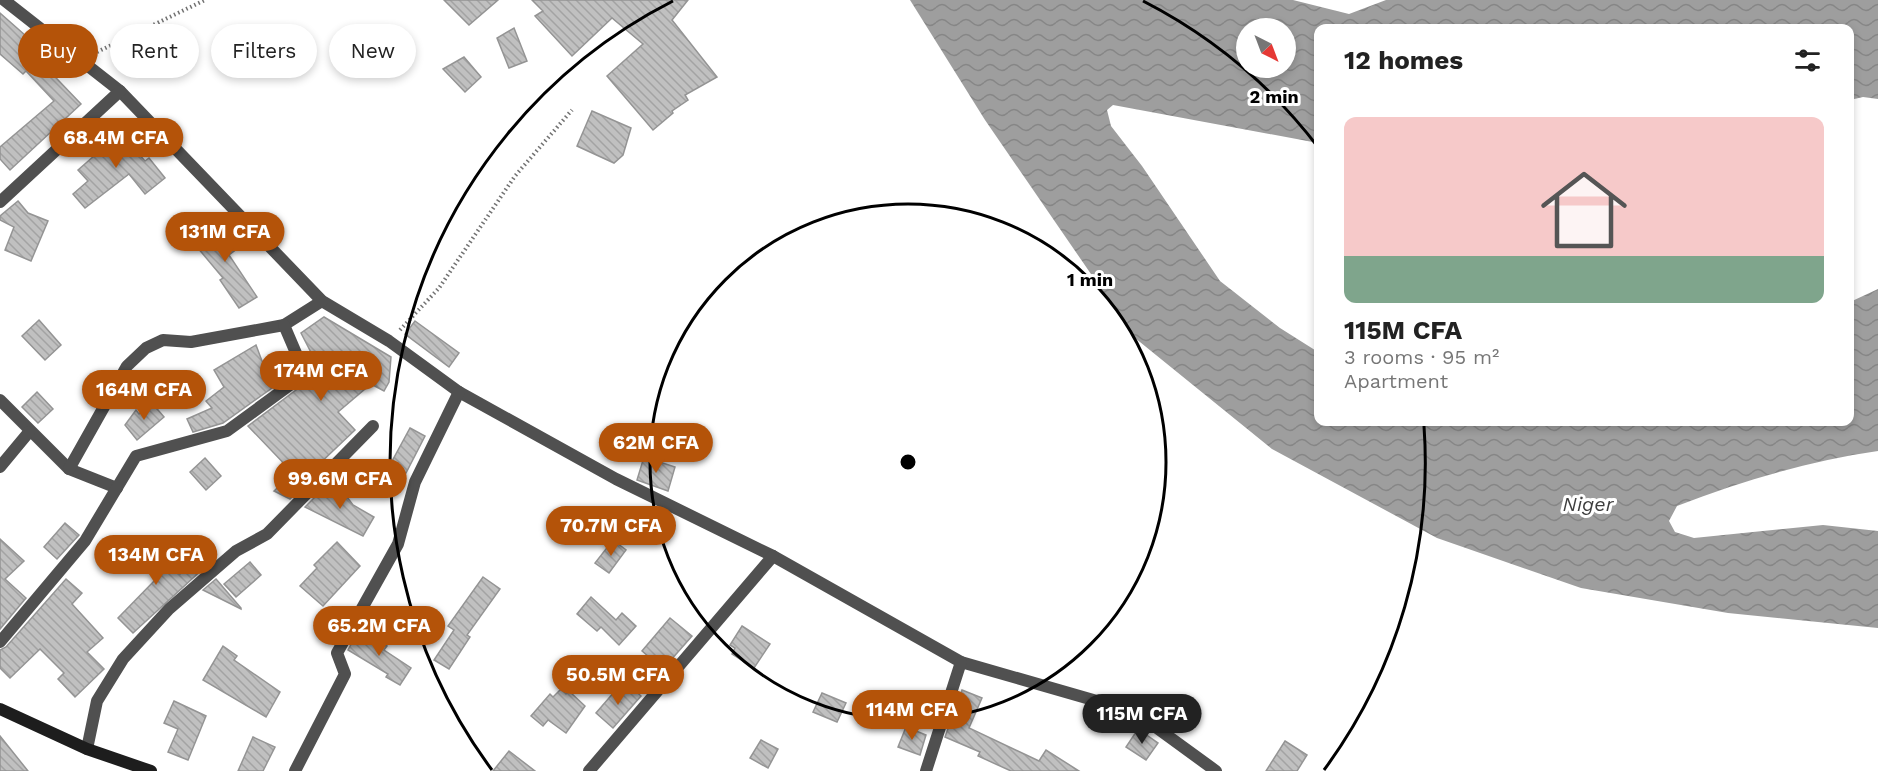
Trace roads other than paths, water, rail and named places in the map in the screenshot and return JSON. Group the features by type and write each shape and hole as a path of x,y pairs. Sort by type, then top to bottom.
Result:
{"street":[{"path":"4,0 120,91 322,301 389,341 459,392 616,479 773,556 962,662 1135,712 1216,771"},
{"path":"0,202 120,91"},
{"path":"69,469 127,366 146,348 163,340 191,342 284,325 322,301"},
{"path":"0,642 85,541 136,456 227,430 305,374 284,325"},
{"path":"295,771 345,674 337,653 398,544 416,482 459,392"},
{"path":"0,400 29,432 69,469 117,488"},
{"path":"87,749 97,701 123,659 169,609 236,551 267,534 373,426"},
{"path":"0,467 29,432"},
{"path":"589,771 773,556"},
{"path":"926,771 962,662"},
{"path":"0,709 87,749 151,771"}],"water":[{"name":"Niger","path":"910,0 1293,0 1349,14 1386,0 1878,0 1878,99 1863,97 1854,99 1854,24 1314,24 1314,142 1113,105 1107,110 1111,126 1142,166 1220,281 1280,328 1314,349 1314,426 1854,426 1854,300 1878,289 1878,451 1801,466 1726,488 1677,506 1669,521 1675,532 1694,538 1823,525 1878,531 1878,628 1728,613 1581,588 1437,538 1272,449 1135,338 985,120"}]}
